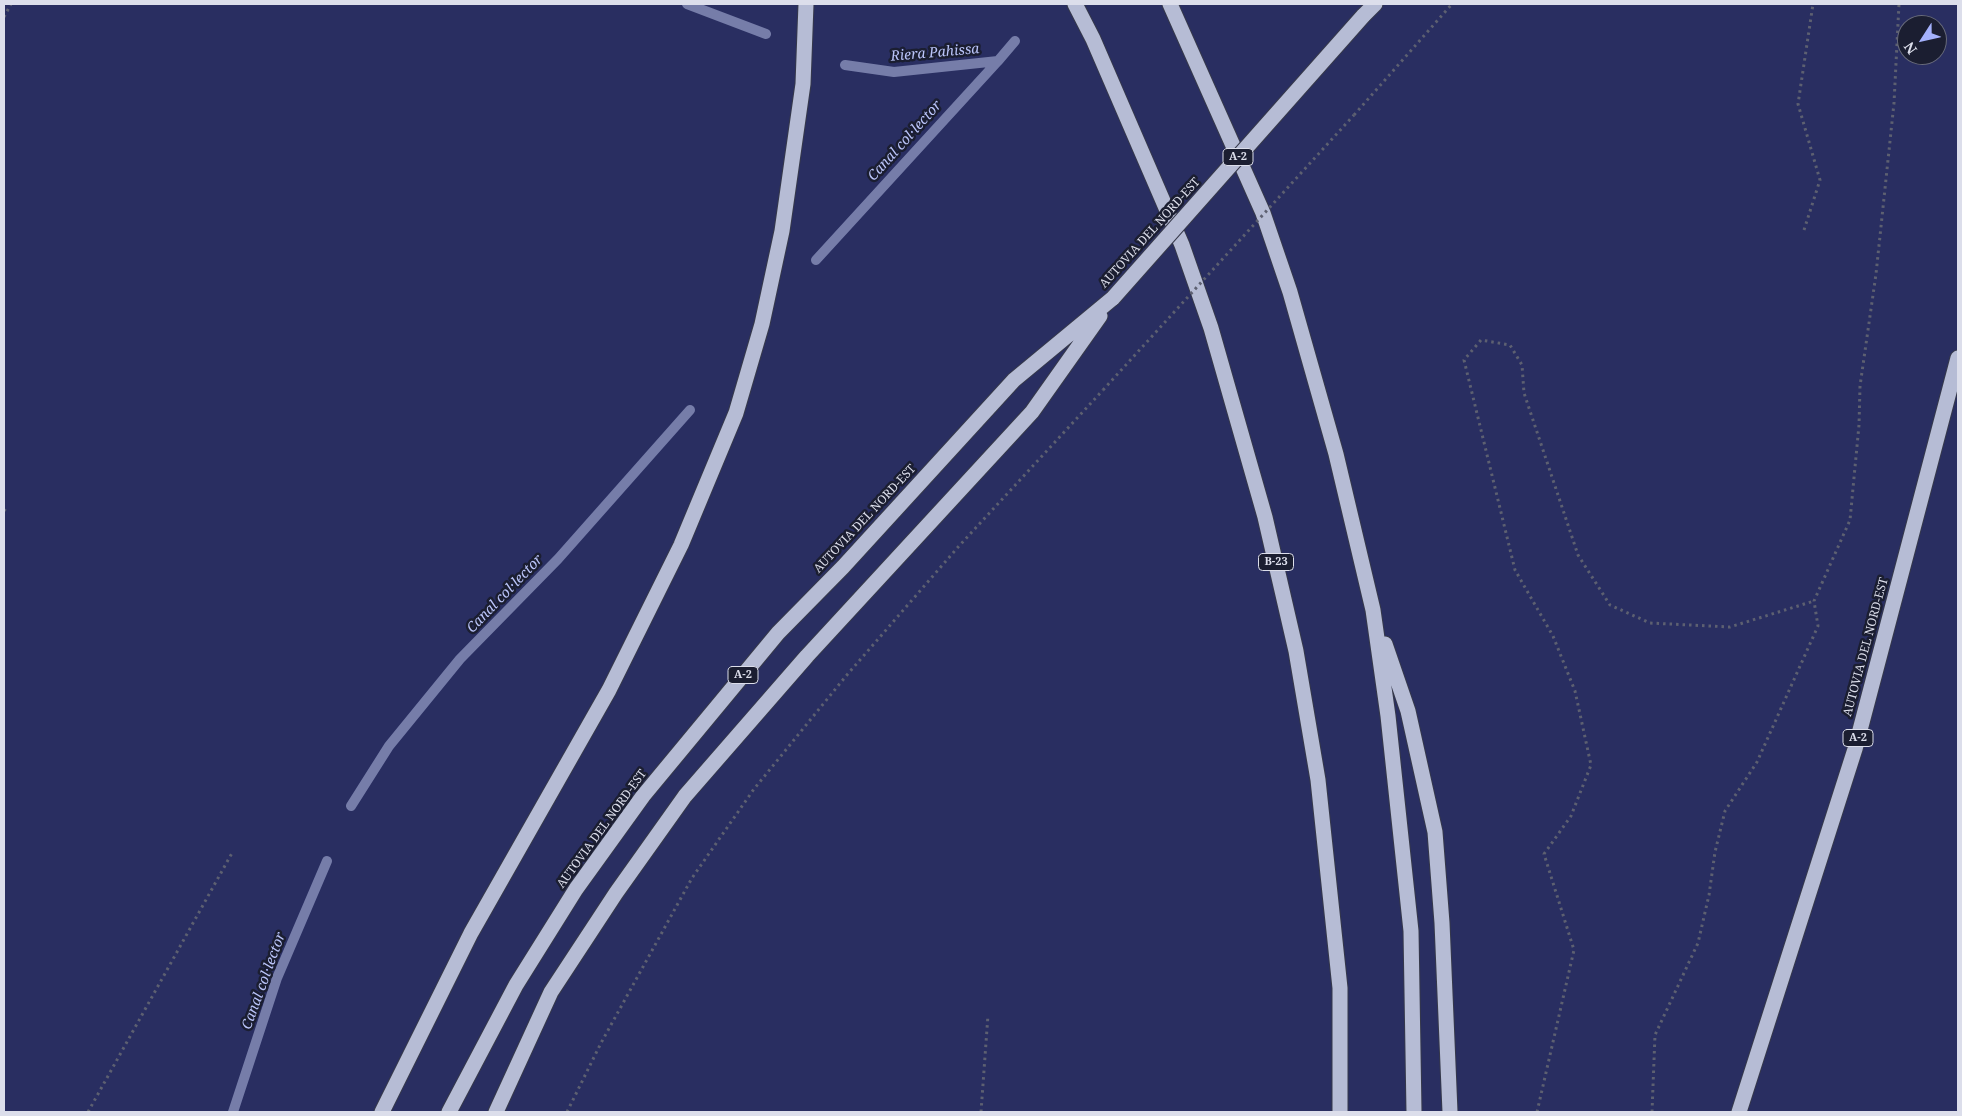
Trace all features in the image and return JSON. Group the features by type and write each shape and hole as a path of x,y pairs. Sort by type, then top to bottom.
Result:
{"highway":[{"name":"B-23","path":"1075,4 1093,39 1182,245 1211,328 1265,517 1296,651 1318,780 1340,988 1340,1112"},
{"path":"1170,4 1262,213 1287,283 1336,454 1373,610 1388,716 1410,931 1414,1112"},
{"name":"AUTOVIA DEL NORD-EST","path":"449,1112 516,985 576,889 643,796 778,633 843,567 1014,380 1113,298 1375,4"},
{"path":"382,1112 471,933 609,690 681,545 736,413 762,324 782,231 804,84 806,9"},
{"name":"A-2","path":"496,1112 551,992 616,893 685,796 807,656 1032,412 1113,298"},
{"name":"AUTOVIA DEL NORD-EST","path":"1739,1112 1855,749 1958,358"},
{"path":"1373,610 1408,711 1436,832 1450,1112"}],"path":[{"path":"4,17 11,4"},
{"path":"567,1112 601,1043 692,878 754,789 846,676 959,546 1354,115 1452,4"},
{"path":"1804,230 1820,180 1798,104 1813,4"},
{"path":"1652,1112 1655,1035 1698,942 1709,894 1715,852 1726,810 1757,762 1818,626 1814,600 1850,520 1859,425 1860,386 1876,274 1894,103 1899,4"},
{"path":"1537,1112 1574,950 1544,854 1571,816 1591,765 1575,691 1553,636 1515,570 1464,360 1481,340 1510,345 1522,365 1524,393 1578,555 1610,605 1650,623 1730,627 1814,600"},
{"path":"88,1112 232,853"},
{"path":"980,1112 988,1015"}],"shaded area":[{"path":"4,4 1958,4 1958,1112 4,1112"}],"waterway":[{"name":"Riera Pahissa","path":"687,4 766,34"},
{"name":"Canal col·lector","path":"816,260 1015,41"},
{"name":"Riera Pahissa","path":"845,65 894,72 998,61"},
{"name":"Canal col·lector","path":"351,806 389,746 460,659 558,559 690,410"},
{"name":"Canal col·lector","path":"233,1112 277,978 327,861"}]}
